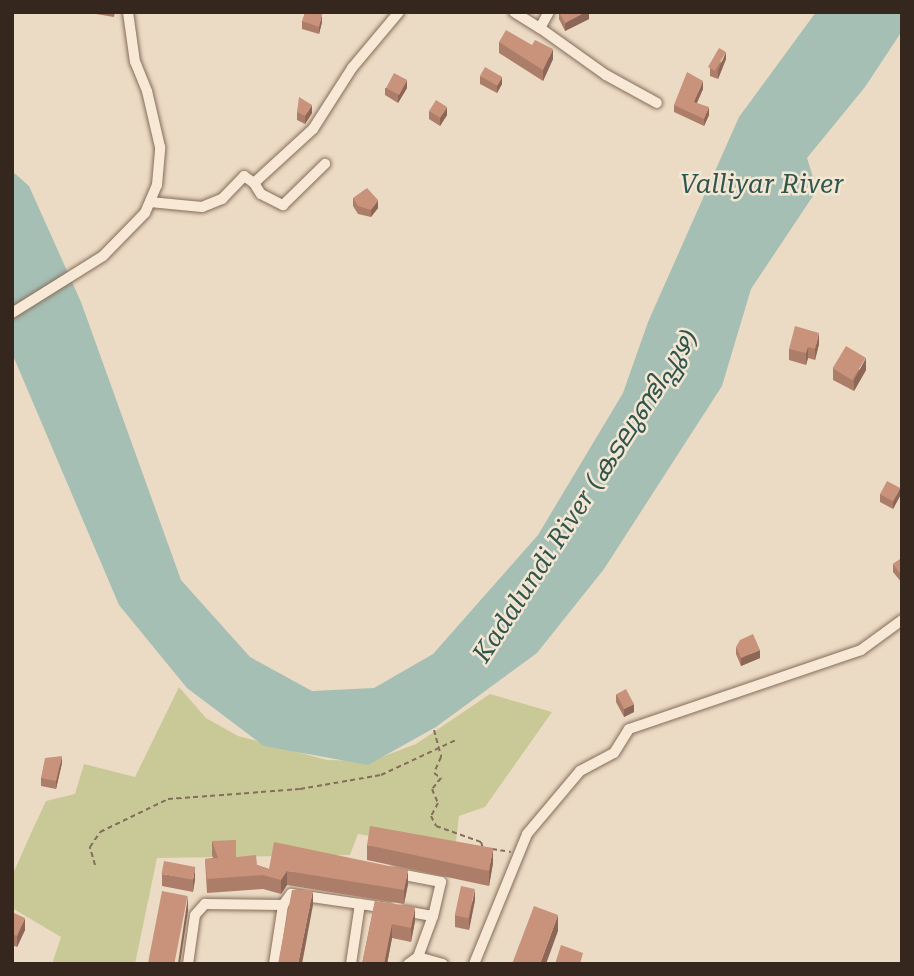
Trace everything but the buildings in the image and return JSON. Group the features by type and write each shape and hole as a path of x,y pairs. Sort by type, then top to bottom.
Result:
{"street":[{"path":"12,313 87,266 145,213 157,185 160,147 147,91 135,62 128,12"},
{"path":"254,183 313,130 352,68 399,12"},
{"path":"514,12 657,103"},
{"path":"540,28 549,12"},
{"path":"149,202 202,207 222,199 244,176 254,183 261,194 283,205 325,164"},
{"path":"474,964 527,834 580,771 614,752 629,729 861,650 902,620"},
{"path":"387,872 441,882 433,916 413,960 443,964"},
{"path":"274,964 283,905 291,894 433,916"},
{"path":"188,964 195,915 205,904 283,905"},
{"path":"351,964 360,904"}],"path":[{"path":"434,730 441,757 434,773 441,778 432,789 438,803 431,816 436,825 481,842 483,848 517,854"},
{"path":"94,864 90,847 100,832 168,799 300,789 381,775 456,740"}],"green space":[{"path":"179,687 206,718 238,736 327,760 371,761 416,744 490,694 552,712 485,807 459,816 455,850 358,834 350,855 157,858 135,964 52,964 61,937 12,908 12,876 31,833 46,801 75,794 84,764 135,777"}],"water":[{"name":"Valliyar River","path":"816,12 902,12 902,31 865,87 807,158 817,190 751,289 722,386 604,569 537,653 436,727 368,765 264,746 187,688 119,605 14,358 12,171 29,186 81,302 181,580 250,657 312,691 374,688 433,654 538,535 623,393 648,322 739,117"}],"water label":[{"name":"Kadalundi River (കടലുണ്ടിപ്പുഴ)","path":"586,496"}]}
